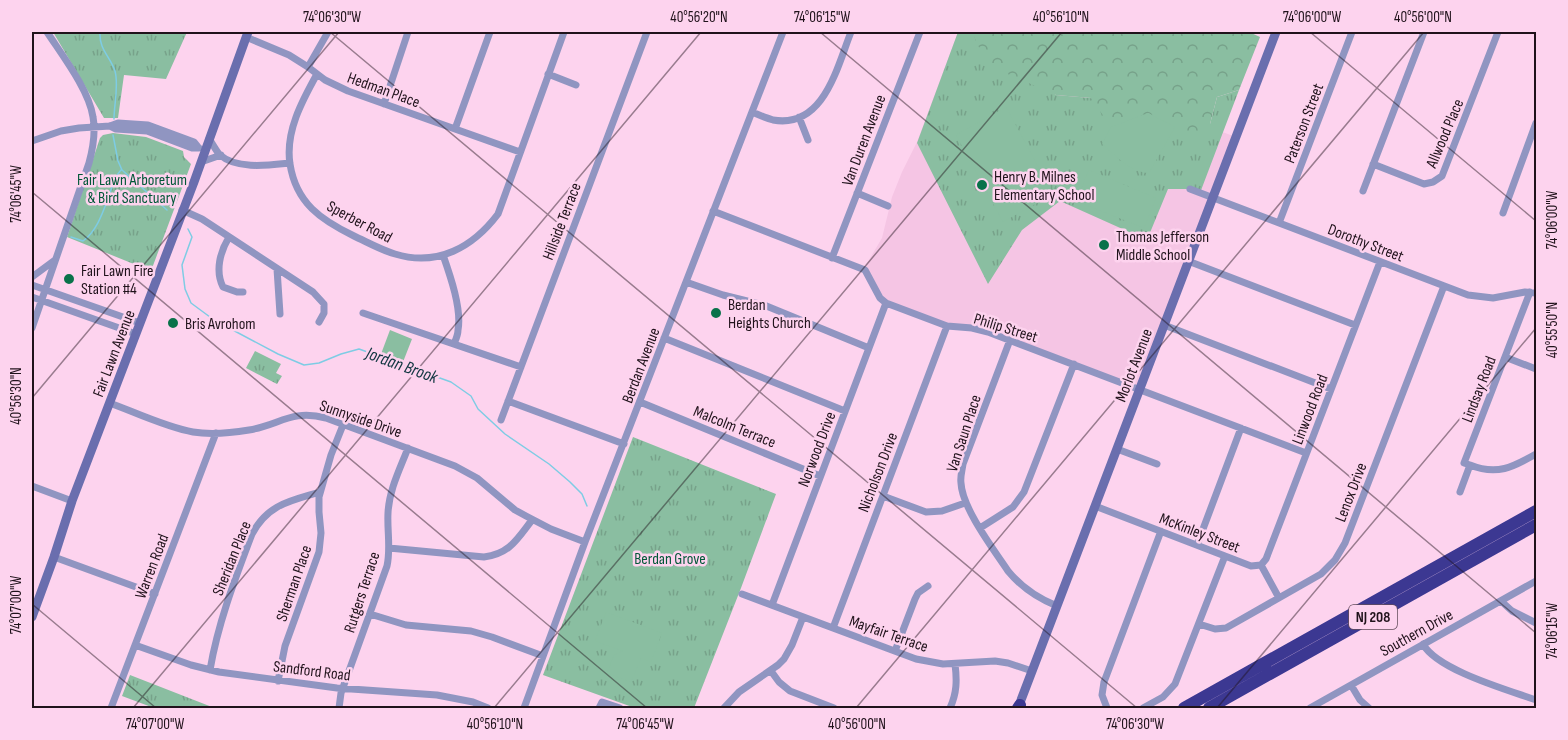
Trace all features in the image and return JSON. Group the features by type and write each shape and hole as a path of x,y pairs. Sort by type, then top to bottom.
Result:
{"highway":[{"name":"NJ 208","path":"1184,708 1536,511"},
{"name":"NJ 208","path":"1209,708 1536,525"}],"street":[{"path":"32,328 89,163 94,126 94,117 86,95 47,32"},
{"path":"308,67 328,32"},
{"path":"384,104 408,32"},
{"path":"455,129 490,32"},
{"name":"Sperber Road","path":"317,74 301,104 293,127 290,149 290,164 302,197 326,221 388,252 419,258 443,255 473,241 490,225 502,205 564,32"},
{"name":"Hillside Terrace","path":"501,420 647,32"},
{"name":"Berdan Avenue","path":"524,708 585,543 783,32"},
{"path":"752,112 775,120 791,120 814,109 825,96 851,32"},
{"name":"Van Duren Avenue","path":"831,258 920,32"},
{"name":"Morlot Avenue","path":"1019,708 1276,32"},
{"name":"Paterson Street","path":"1279,223 1352,32"},
{"path":"1363,191 1424,32"},
{"name":"Allwood Place","path":"1373,164 1424,184 1433,182 1442,176 1498,32"},
{"name":"Hedman Place","path":"247,34 289,55 341,88 520,152"},
{"name":"Fair Lawn Avenue","path":"32,617 72,501 201,162 202,149 209,139 247,34"},
{"path":"548,74 576,85"},
{"path":"799,117 808,140"},
{"path":"1503,213 1536,123"},
{"path":"32,141 61,131 110,126 116,129 147,132 192,148 202,149"},
{"path":"209,139 221,155 239,163 266,166 290,164"},
{"path":"201,162 221,155"},
{"name":"Dorothy Street","path":"1190,189 1468,295 1484,298 1533,292"},
{"path":"857,193 888,206"},
{"path":"182,210 202,219 313,292 324,304 324,314 318,322"},
{"path":"713,212 865,270 880,298 886,303"},
{"path":"229,237 220,252 220,280 223,286 243,292"},
{"path":"443,255 453,284 458,318 458,333 454,344"},
{"path":"32,277 55,260"},
{"path":"1188,261 1355,325"},
{"name":"Linwood Road","path":"1260,565 1266,559 1380,262"},
{"path":"277,269 280,314"},
{"path":"686,282 723,295 764,305 869,348"},
{"path":"32,285 140,323"},
{"name":"Lenox Drive","path":"1199,624 1215,629 1226,628 1321,574 1341,552 1444,286"},
{"name":"Lindsay Road","path":"1460,492 1470,465 1464,463 1533,292"},
{"path":"32,297 136,334"},
{"name":"Philip Street","path":"886,303 947,326 980,329 1306,453"},
{"name":"Norwood Drive","path":"772,605 886,303"},
{"path":"363,313 521,367"},
{"path":"1164,325 1331,389"},
{"name":"Nicholson Drive","path":"833,628 947,326"},
{"path":"664,338 845,411"},
{"name":"Van Saun Place","path":"1010,340 963,464 961,483 965,503 1014,580 1029,592 1058,606"},
{"path":"1505,357 1536,369"},
{"path":"980,528 1013,507 1024,492 1074,364"},
{"path":"508,401 624,444"},
{"name":"Malcolm Terrace","path":"640,402 820,476"},
{"name":"Sunnyside Drive","path":"110,403 196,433 250,430 286,418 305,415 326,418 466,471 515,510 551,529 585,543"},
{"name":"Sherman Place","path":"278,681 285,646 319,552 321,543 320,492 343,425"},
{"path":"1197,545 1242,428"},
{"name":"Warren Road","path":"111,708 216,433"},
{"name":"Rutgers Terrace","path":"339,708 342,688 387,566 390,548 389,501 408,448"},
{"path":"1117,449 1157,464"},
{"path":"1470,465 1489,471 1503,470 1536,453"},
{"path":"32,486 72,501"},
{"name":"Sheridan Place","path":"210,670 216,637 227,600 257,525 277,506 320,492"},
{"path":"883,496 926,512 942,511 965,503"},
{"name":"McKinley Street","path":"1095,506 1251,566 1260,565"},
{"path":"390,548 493,556 512,545 532,520"},
{"path":"1107,708 1102,695 1104,682 1161,531"},
{"path":"1143,708 1164,697 1175,684 1225,556"},
{"path":"54,557 155,594"},
{"path":"1260,565 1279,598"},
{"name":"Southern Drive","path":"1310,708 1536,581"},
{"path":"895,651 915,599 928,586"},
{"name":"Mayfair Terrace","path":"742,594 929,662 955,664 995,661 1032,671"},
{"path":"1501,601 1512,611 1536,623"},
{"path":"370,614 406,625 471,631 543,656"},
{"path":"724,708 739,692 778,666 789,653 803,617"},
{"path":"1423,644 1428,652 1449,667 1536,700"},
{"name":"Sandford Road","path":"135,645 180,662 210,670 278,681 438,695 473,702 488,708"},
{"path":"950,708 956,691 955,664"},
{"path":"771,671 778,682 790,691 834,708"},
{"path":"1351,685 1360,700 1369,708"},
{"path":"601,705 620,708"}],"shaded area":[{"path":"958,32 1236,137 1140,390 980,329 955,327 886,303 865,270 882,238 892,197 917,142"}],"green space":[{"path":"53,32 187,32 166,79 124,75 118,118 104,118"},
{"name":"Henry B. Milnes Elementary School","path":"958,32 972,32 1056,95 1091,98 1148,113 1210,124 1217,97 1239,90 1200,193 1190,189 1168,189 1147,240 1060,201 1022,230 988,284 917,143"},
{"path":"972,32 1249,32 1260,37 1239,90 1217,97 1210,124 1193,136 1148,113 1111,127 1091,98 1056,95 987,65"},
{"path":"1006,107 1053,194 1003,222 956,135"},
{"path":"1148,113 1175,127 1149,173 1129,167 1102,144 1111,127"},
{"name":"Fair Lawn Arboretum & Bird Sanctuary","path":"113,133 146,137 183,151 184,157 191,164 151,271 67,237 100,138"},
{"path":"1089,170 1156,198 1144,228 1076,201"},
{"path":"390,330 412,339 403,362 381,354"},
{"path":"255,351 281,364 276,373 282,376 277,384 246,368"},
{"name":"Berdan Grove","path":"633,437 776,494 694,708 635,708 543,675"},
{"path":"606,612 662,633 651,662 641,658 631,682 607,673 614,655 623,651 595,641"},
{"path":"130,675 212,707 228,708 154,708 122,696"}],"waterway":[{"name":"Jordan Brook","path":"100,32 101,44 113,66 116,77 114,119"},
{"name":"Jordan Brook","path":"113,135 122,170 167,210"},
{"path":"71,237 83,241 96,227 115,179 121,170"},
{"name":"Jordan Brook","path":"188,229 192,237 182,265 185,289 191,303 214,320 304,365 319,363 359,349 451,382 471,396 478,409 505,434 549,464 570,482 582,494 587,506"}],"place":[{"name":"Henry B. Milnes Elementary School","path":"982,185"},
{"name":"Thomas Jefferson Middle School","path":"1104,245"},
{"name":"Fair Lawn Fire Station #4","path":"69,279"},
{"name":"Berdan Heights Church","path":"716,313"},
{"name":"Bris Avrohom","path":"173,323"}]}
